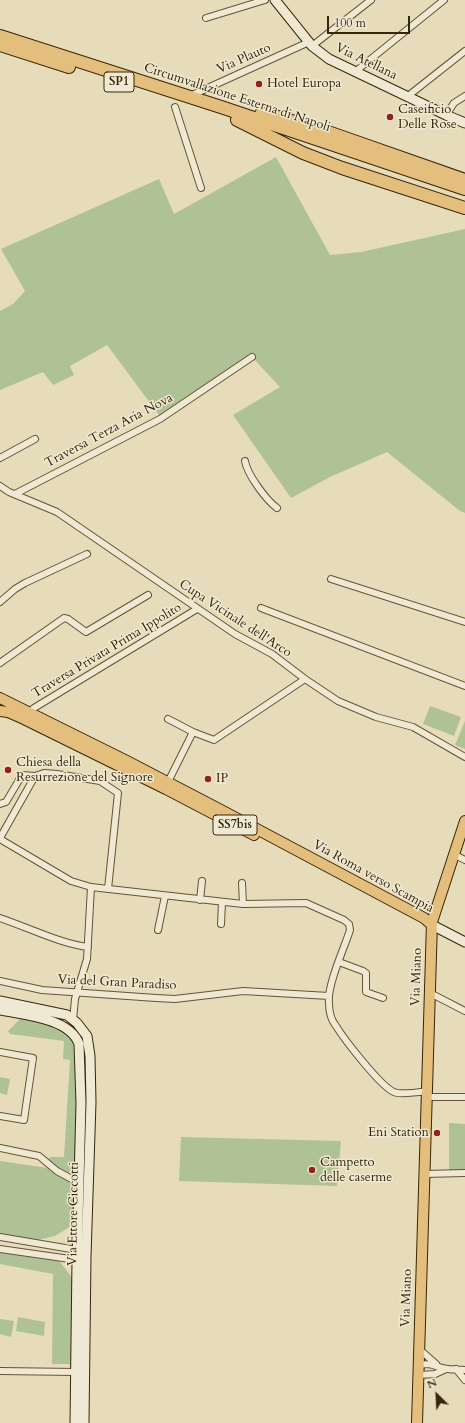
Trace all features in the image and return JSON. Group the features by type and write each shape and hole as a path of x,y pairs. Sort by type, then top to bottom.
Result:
{"highway":[{"name":"Circumvallazione Esterna di Napoli","path":"0,36 221,107 375,162 465,197"},
{"name":"Circumvallazione Esterna di Napoli","path":"0,45 237,120 465,189"},
{"path":"221,107 278,117 314,127 465,180"},
{"path":"237,120 303,153 342,168 465,208"}],"main road":[{"name":"Via Roma verso Scampia","path":"0,698 262,832 424,918 432,925"},
{"name":"Via Roma verso Scampia","path":"0,711 8,712 24,719 168,785 304,861 420,921 432,925"},
{"name":"Via Miano","path":"417,1423 432,925 465,821"}],"street":[{"path":"206,18 266,0"},
{"name":"Via Atellana","path":"275,0 311,44 328,59 465,123"},
{"name":"Via Plauto","path":"188,96 311,44 371,0"},
{"path":"356,71 444,0"},
{"path":"408,96 465,51"},
{"path":"446,115 454,103 465,96"},
{"path":"175,107 201,188"},
{"name":"Traversa Terza Aria Nova","path":"15,494 160,419 252,357"},
{"path":"0,458 35,439"},
{"path":"245,460 246,465 253,477 268,499 277,508"},
{"name":"Cupa Vicinale dell'Arco","path":"0,486 57,512 153,577 197,609 235,634 272,654 305,680 338,702 376,717 413,727 465,757"},
{"path":"0,602 15,589 25,583 87,554"},
{"path":"331,579 465,622"},
{"path":"0,663 64,618 68,619 86,632 148,595"},
{"path":"261,608 465,686"},
{"name":"Traversa Privata Prima Ippolito","path":"28,713 197,609"},
{"path":"168,719 193,732 214,740 305,680"},
{"path":"168,785 193,732"},
{"path":"0,804 6,802 22,775 34,776 44,773 100,781 118,794 108,889"},
{"path":"34,776 0,838 71,881 91,887 243,904 306,903 344,920 349,924 350,930 329,996 331,1017 336,1026 384,1086 395,1093 465,1096"},
{"path":"454,854 465,860"},
{"path":"200,900 202,881"},
{"path":"242,883 243,904"},
{"path":"0,1001 70,1017 74,999 87,959 91,887"},
{"path":"158,930 164,896"},
{"path":"221,924 222,902"},
{"path":"0,918 61,940 88,947"},
{"path":"432,925 465,942"},
{"path":"339,962 366,973 366,992 383,998"},
{"name":"Via del Gran Paradiso","path":"0,981 42,990 175,999 244,991 329,996"},
{"path":"430,993 465,1011"},
{"name":"Via Ettore Ciccotti","path":"0,1010 56,1022 76,1037 79,1044 81,1103 77,1250 76,1423"},
{"name":"Via Ettore Ciccotti","path":"70,1017 77,1023 87,1036 90,1056 91,1102 86,1256 84,1423"},
{"path":"0,1052 33,1058 24,1120 0,1116"},
{"path":"0,1148 39,1156 57,1171 79,1183"},
{"path":"424,1174 465,1173"},
{"path":"0,1237 77,1250 86,1256"},
{"path":"0,1249 77,1260 86,1256"},
{"path":"419,1348 424,1355 437,1365 446,1369 465,1370"},
{"path":"419,1370 426,1364 437,1365"},
{"path":"419,1370 435,1374 446,1369"},
{"path":"456,1369 465,1380"},
{"path":"0,1371 76,1372"}],"green space":[{"path":"276,157 330,255 361,252 465,229 465,513 460,511 387,452 330,477 291,498 233,415 280,387 252,357 159,415 107,345 70,366 74,375 53,385 43,372 0,390 0,311 13,304 25,291 1,249 159,179 174,214"},
{"path":"430,706 461,717 454,736 423,724"},
{"path":"465,721 465,749 455,745"},
{"path":"21,1018 60,1024 79,1044 76,1174 67,1173 60,1170 48,1159 50,1157 64,1157 70,1060 63,1059 64,1041 10,1034 8,1031"},
{"path":"0,1077 10,1079 7,1095 0,1093"},
{"path":"449,1123 465,1124 465,1170 449,1171"},
{"path":"181,1137 341,1141 337,1186 179,1181"},
{"path":"0,1161 48,1168 72,1182 75,1193 74,1224 55,1236 38,1240 0,1234"},
{"path":"0,1252 54,1259 60,1262 74,1280 72,1364 52,1364 53,1274 0,1264"},
{"path":"18,1317 45,1322 44,1336 16,1331"},
{"path":"0,1319 14,1321 11,1337 0,1334"}],"place":[{"name":"Hotel Europa","path":"259,84"},
{"name":"Caseificio Delle Rose","path":"390,117"},
{"name":"Chiesa della Resurrezione del Signore","path":"8,770"},
{"name":"IP","path":"208,779"},
{"name":"Eni Station","path":"437,1133"},
{"name":"Campetto delle caserme","path":"312,1170"}]}
